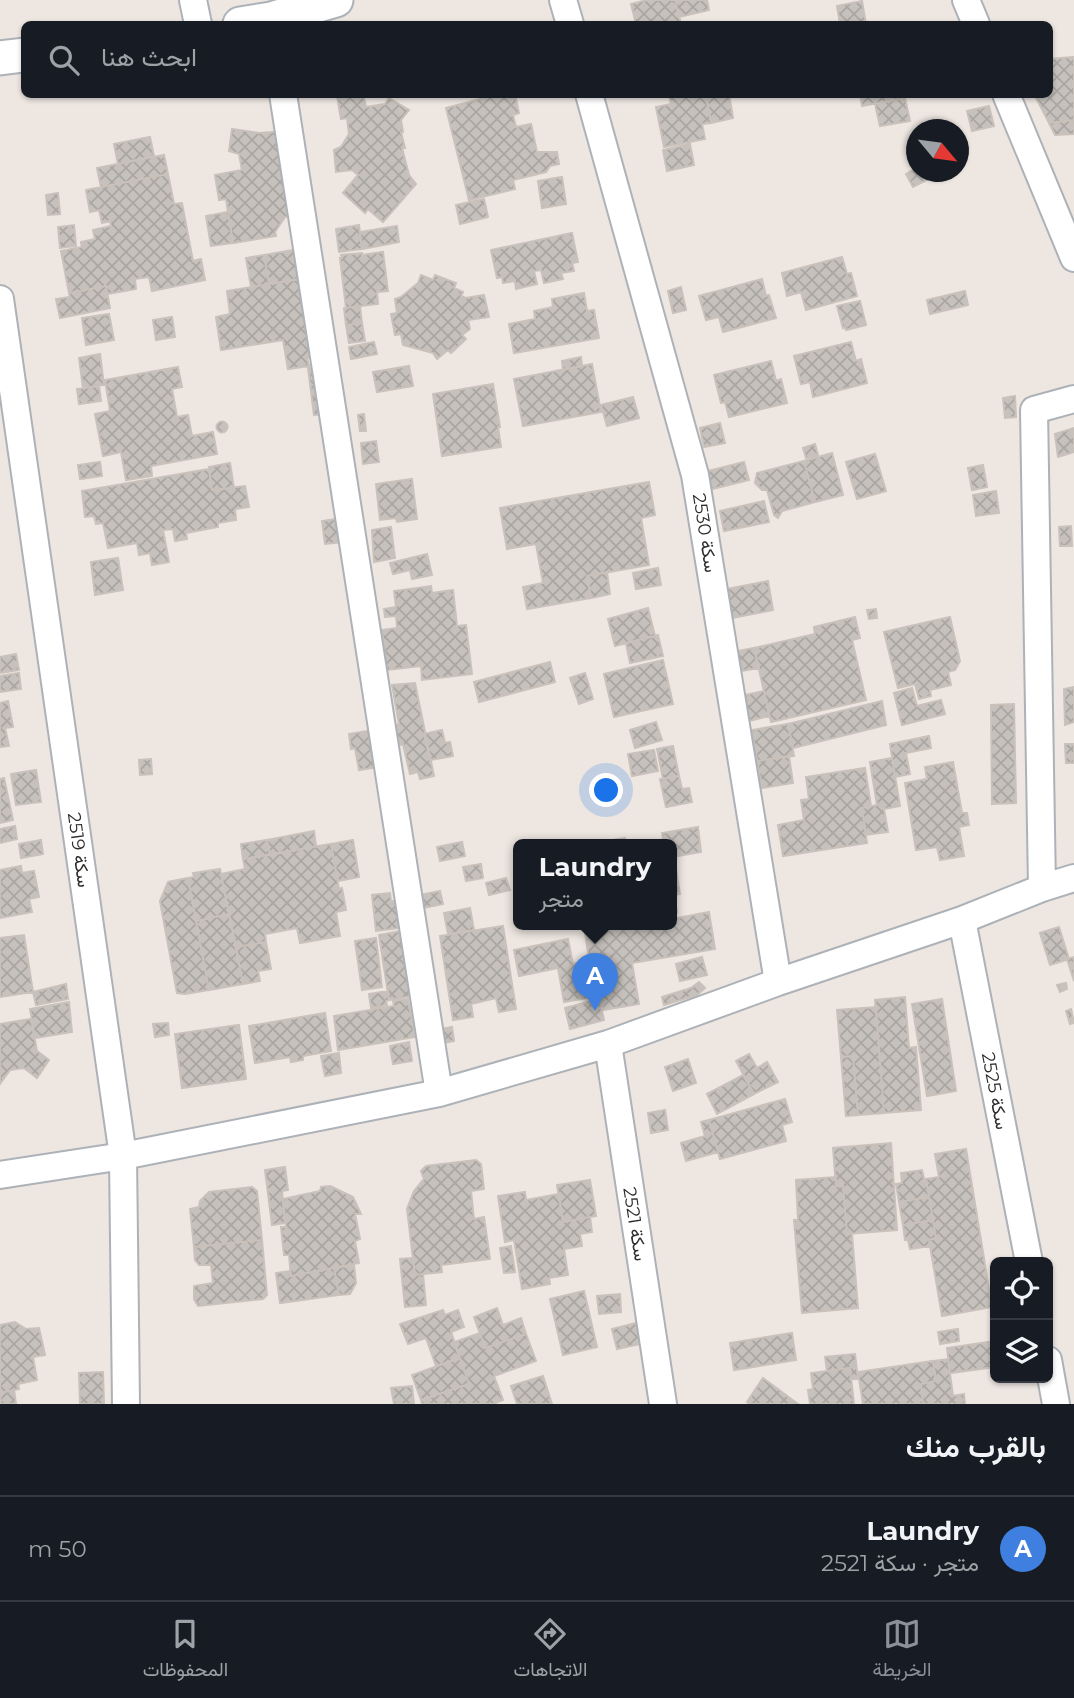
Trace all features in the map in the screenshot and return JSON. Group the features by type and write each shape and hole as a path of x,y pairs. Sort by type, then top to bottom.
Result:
{"street":[{"path":"193,0 197,21"},
{"path":"268,21 336,0"},
{"path":"563,0 569,21"},
{"path":"966,0 975,21"},
{"path":"0,58 21,55"},
{"path":"284,98 439,1093"},
{"name":"سكة 2530","path":"590,98 695,475 778,982"},
{"path":"1008,98 1074,258"},
{"name":"سكة 2519","path":"0,299 123,1156 126,1404"},
{"path":"1042,888 1034,410 1074,399"},
{"path":"0,1175 123,1156 439,1093 608,1044 1074,878"},
{"name":"سكة 2525","path":"962,920 1028,1257"},
{"name":"سكة 2521","path":"608,1044 663,1404"},
{"path":"1052,1383 1056,1404"}],"building":[{"path":"647,0 675,0 680,21 635,21 631,4"},
{"path":"675,0 707,0 709,10 679,17"},
{"path":"862,1 865,21 840,21 837,6"},
{"path":"1074,57 1074,120 1049,123 1036,98 1053,98 1053,59"},
{"path":"337,98 364,98 366,107 385,104 389,98 409,110 401,120 405,148 402,148 409,175 416,184 383,222 368,209 365,213 343,193 358,175 352,170 336,172 334,150 341,147 349,134 347,118 341,119"},
{"path":"516,98 519,113 513,115 516,127 531,124 537,152 557,152 559,164 550,166 546,172 513,180 515,189 469,200 446,108 480,99"},
{"path":"670,98 707,98 711,123 702,124 705,139 664,147 656,107 671,104"},
{"path":"706,98 730,98 733,118 711,123"},
{"path":"861,98 899,98 899,99 862,106"},
{"path":"905,98 910,119 880,126 875,104"},
{"path":"989,106 994,126 972,131 967,111"},
{"path":"1074,120 1074,134 1055,135 1049,123"},
{"path":"232,129 259,133 286,131 293,216 285,217 275,232 276,236 233,243 226,199 219,200 215,175 242,170 239,154 229,151"},
{"path":"150,137 154,156 118,164 114,144"},
{"path":"690,144 694,165 667,171 663,150"},
{"path":"164,155 168,174 101,187 97,168"},
{"path":"168,174 174,204 182,203 193,261 201,259 205,280 152,291 149,277 135,279 136,289 107,294 106,286 69,293 61,251 82,247 81,242 95,239 93,230 111,226 110,221 102,223 99,210 90,212 86,190"},
{"path":"562,177 566,204 542,208 538,181"},
{"path":"910,182 923,182 913,187"},
{"path":"58,193 60,214 48,215 46,195"},
{"path":"484,199 488,217 460,224 456,205"},
{"path":"228,212 233,243 211,246 206,216"},
{"path":"74,225 76,246 60,248 58,227"},
{"path":"359,225 362,249 339,252 336,229"},
{"path":"397,226 399,242 362,249 360,232"},
{"path":"572,233 578,262 572,263 574,271 561,273 563,279 544,283 541,270 534,271 537,284 516,289 515,281 503,283 502,277 497,278 491,250"},
{"path":"305,248 310,277 269,284 264,255"},
{"path":"383,252 388,291 377,292 378,304 346,308 341,255"},
{"path":"264,255 269,284 251,287 246,258"},
{"path":"842,257 847,274 851,273 857,296 806,310 801,292 787,296 782,273"},
{"path":"421,275 433,280 435,275 456,283 454,288 463,292 461,296 466,298 484,295 489,317 468,320 470,329 462,335 466,339 451,353 448,350 437,359 433,353 403,345 401,334 395,335 391,314 397,313 395,299 418,283"},
{"path":"319,276 318,356 307,358 309,366 288,369 283,340 221,350 216,317 230,314 227,291"},
{"path":"762,279 776,318 723,332 719,317 706,320 699,296"},
{"path":"106,286 110,308 60,318 56,299 70,297 69,293"},
{"path":"681,287 686,310 673,313 668,291"},
{"path":"965,291 968,305 930,314 927,300"},
{"path":"584,293 587,311 594,310 599,338 514,353 509,324 535,319 534,311 553,307 552,299"},
{"path":"860,301 866,325 846,330 843,328 837,306"},
{"path":"360,306 362,323 346,325 344,308"},
{"path":"109,314 114,340 86,345 82,318"},
{"path":"172,317 175,337 156,340 153,320"},
{"path":"362,323 365,341 349,343 346,325"},
{"path":"374,342 377,354 351,359 349,347"},
{"path":"851,342 856,361 861,359 867,383 813,397 810,382 801,384 794,356"},
{"path":"100,354 104,385 83,388 79,358"},
{"path":"581,357 582,366 563,370 562,361"},
{"path":"771,361 776,381 781,379 787,403 729,417 725,402 721,403 714,375"},
{"path":"592,364 601,412 523,426 514,379"},
{"path":"331,366 336,412 314,415 308,368"},
{"path":"409,366 413,386 377,392 373,372"},
{"path":"178,367 182,387 172,389 177,417 188,415 192,436 213,432 217,454 151,466 152,476 126,480 121,452 103,456 95,414 110,411 105,380"},
{"path":"493,384 501,447 442,456 433,394"},
{"path":"99,386 101,401 79,404 77,389"},
{"path":"1015,396 1016,417 1005,418 1003,398"},
{"path":"633,397 639,418 607,426 601,405"},
{"path":"364,414 366,431 360,431 358,415"},
{"path":"222,421 228,427 222,433 216,427"},
{"path":"720,423 725,443 704,447 700,428"},
{"path":"1074,428 1074,452 1058,457 1055,434"},
{"path":"376,441 379,462 363,464 361,443"},
{"path":"815,444 818,455 806,458 803,448"},
{"path":"832,453 843,495 815,502 804,461"},
{"path":"875,454 886,491 857,499 846,462"},
{"path":"804,461 815,502 782,511 778,518 774,515 767,490 762,490 755,483 757,473"},
{"path":"100,462 102,476 80,479 78,465"},
{"path":"744,462 749,480 708,490 704,472"},
{"path":"230,463 234,488 212,490 209,467"},
{"path":"983,465 987,487 972,490 968,468"},
{"path":"209,469 212,490 245,486 249,507 235,509 236,520 218,523 218,527 186,533 187,539 175,541 173,529 163,530 169,562 152,565 150,553 139,555 137,543 108,548 103,523 96,524 94,516 85,517 82,491"},
{"path":"412,479 417,519 397,522 396,518 380,520 376,484"},
{"path":"649,482 655,515 641,518 649,565 587,576 591,598 527,609 523,587 543,583 536,544 507,549 500,508"},
{"path":"996,491 999,513 976,516 973,495"},
{"path":"764,501 769,522 724,531 720,511"},
{"path":"350,517 353,541 325,544 322,521"},
{"path":"1071,526 1072,546 1060,546 1059,527"},
{"path":"391,527 395,558 374,562 372,530"},
{"path":"427,554 432,575 412,579 410,570 393,574 390,563"},
{"path":"118,558 123,590 95,595 91,562"},
{"path":"658,568 661,585 636,589 633,573"},
{"path":"607,572 610,594 591,598 587,576"},
{"path":"768,581 773,610 732,618 727,589"},
{"path":"431,586 432,593 453,590 457,626 466,625 472,674 422,680 421,666 387,670 382,630 397,628 396,616 385,617 384,609 396,607 394,591"},
{"path":"648,608 655,636 615,646 608,619"},
{"path":"876,609 877,618 869,619 867,610"},
{"path":"855,617 860,638 852,640 866,700 771,722 754,648 815,634 814,627"},
{"path":"950,617 960,661 955,670 948,672 951,685 930,690 931,696 919,699 915,684 898,688 884,632"},
{"path":"658,635 663,656 630,663 626,643"},
{"path":"754,648 759,668 741,671 738,651"},
{"path":"16,654 19,670 0,673 0,657"},
{"path":"663,660 673,704 614,717 604,674"},
{"path":"550,662 555,682 479,702 474,682"},
{"path":"19,673 21,689 0,692 0,676"},
{"path":"585,673 593,699 579,704 570,678"},
{"path":"415,683 434,776 420,779 418,772 410,774 403,744 397,746 393,726 399,724 392,685"},
{"path":"1074,687 1074,722 1065,725 1064,689"},
{"path":"912,688 917,706 941,700 945,714 902,725 894,693"},
{"path":"764,691 769,716 749,721 745,695"},
{"path":"8,701 13,727 5,728 9,746 0,747 0,703"},
{"path":"882,701 886,725 793,748 788,724"},
{"path":"1014,704 1016,803 992,804 991,705"},
{"path":"656,722 662,740 635,748 630,730"},
{"path":"788,724 794,756 757,761 752,730"},
{"path":"374,730 379,767 359,770 349,734"},
{"path":"442,730 445,743 450,742 453,756 430,760 424,734"},
{"path":"929,736 931,748 906,753 910,774 895,777 890,744"},
{"path":"1065,744 1074,744 1074,763 1066,763"},
{"path":"673,746 679,776 663,779 657,749"},
{"path":"654,750 658,771 632,776 628,754"},
{"path":"789,756 793,783 762,788 757,761"},
{"path":"892,758 900,806 884,809 888,832 866,835 862,808 877,805 870,762"},
{"path":"151,759 152,774 140,775 139,760"},
{"path":"953,762 962,813 967,813 969,825 959,827 964,856 940,860 937,847 916,850 905,783 927,779 925,767"},
{"path":"865,768 871,806 862,808 867,843 783,856 778,825 804,820 801,800 809,799 806,777"},
{"path":"36,770 41,802 16,805 11,774"},
{"path":"679,776 682,789 689,788 692,802 666,807 660,779"},
{"path":"4,778 13,820 0,823 0,779"},
{"path":"15,826 17,839 0,843 0,829"},
{"path":"698,827 701,852 677,856 677,839 663,839 662,833"},
{"path":"314,831 316,846 270,855 267,840"},
{"path":"41,840 43,854 21,858 19,844"},
{"path":"267,840 270,855 243,859 241,844"},
{"path":"353,840 359,877 338,881 331,844"},
{"path":"462,842 465,856 440,861 437,847"},
{"path":"331,844 339,889 342,888 346,910 336,912 340,936 300,943 297,928 265,934 266,942 236,947 221,874 245,869 243,859"},
{"path":"481,864 483,878 466,881 463,867"},
{"path":"21,866 22,873 34,871 39,897 29,899 32,912 0,918 0,870"},
{"path":"220,869 229,914 196,921 188,878 194,877 193,873"},
{"path":"188,878 209,990 185,994 177,993 160,901 168,882"},
{"path":"506,878 510,890 489,895 486,883"},
{"path":"440,891 443,904 423,908 420,895"},
{"path":"390,893 391,901 397,901 400,928 376,931 372,895"},
{"path":"470,908 474,930 448,934 444,913"},
{"path":"709,912 715,949 632,963 639,1004 603,1010 599,986 594,987 585,934 608,930 677,930 677,918"},
{"path":"229,914 243,984 209,990 196,921"},
{"path":"503,926 516,1009 499,1012 496,998 471,1004 473,1017 453,1020 440,936"},
{"path":"1059,927 1069,959 1050,965 1040,933"},
{"path":"401,931 412,996 389,1000 379,935"},
{"path":"24,935 33,992 0,997 0,938"},
{"path":"376,938 382,987 362,990 355,941"},
{"path":"568,939 573,964 586,961 593,997 564,1002 558,968 519,976 514,950"},
{"path":"266,942 271,969 258,971 260,981 243,984 236,947"},
{"path":"702,957 707,975 680,981 676,964"},
{"path":"1074,957 1074,981 1067,959"},
{"path":"699,982 705,988 697,995 664,1005 662,997 691,988"},
{"path":"1066,983 1067,989 1060,992 1057,985"},
{"path":"66,984 68,999 36,1005 33,992"},
{"path":"388,991 387,1005 371,1008 369,994"},
{"path":"905,997 909,1048 916,1047 921,1110 884,1113 875,1000"},
{"path":"408,999 415,1037 338,1050 334,1016 394,1006 393,1001"},
{"path":"599,999 604,1020 570,1029 565,1008"},
{"path":"942,999 956,1091 927,1096 912,1004"},
{"path":"69,1002 72,1032 35,1038 30,1009"},
{"path":"876,1007 884,1113 858,1115 853,1056 841,1057 837,1010"},
{"path":"1071,1009 1074,1023 1070,1024 1066,1011"},
{"path":"325,1013 331,1051 303,1056 303,1060 291,1062 290,1057 255,1063 249,1026"},
{"path":"31,1019 37,1051 49,1060 37,1078 24,1068 10,1070 0,1084 0,1024"},
{"path":"168,1023 169,1035 155,1037 153,1024"},
{"path":"239,1025 246,1079 182,1088 175,1034"},
{"path":"452,1027 454,1041 443,1043 441,1029"},
{"path":"409,1042 412,1061 393,1064 390,1046"},
{"path":"339,1053 341,1073 325,1076 321,1056"},
{"path":"749,1054 757,1068 767,1062 778,1082 754,1094 736,1061"},
{"path":"853,1056 858,1115 846,1116 841,1057"},
{"path":"688,1059 696,1083 673,1091 665,1067"},
{"path":"743,1075 754,1094 717,1114 707,1094"},
{"path":"785,1099 792,1122 782,1125 786,1141 720,1159 709,1120"},
{"path":"665,1110 668,1130 651,1133 648,1113"},
{"path":"709,1120 718,1152 686,1161 681,1143 705,1136 701,1122"},
{"path":"891,1143 897,1230 847,1234 843,1186 836,1186 833,1148"},
{"path":"966,1149 990,1307 942,1316 929,1240 936,1238 926,1179 939,1177 935,1154"},
{"path":"476,1160 481,1164 484,1189 471,1191 474,1219 484,1217 490,1259 441,1265 442,1272 415,1275 407,1209 414,1191 424,1179 421,1171 426,1166"},
{"path":"285,1167 288,1190 282,1191 285,1223 272,1225 265,1170"},
{"path":"922,1170 929,1197 899,1202 896,1184 902,1183 901,1173"},
{"path":"836,1177 836,1186 843,1186 847,1234 852,1234 858,1308 802,1313 794,1220 798,1220 796,1180"},
{"path":"590,1180 596,1216 563,1222 557,1185"},
{"path":"330,1186 353,1197 361,1214 355,1214 360,1239 355,1241 359,1263 291,1276 289,1255 284,1255 281,1227 286,1227 283,1199 320,1191 321,1187"},
{"path":"252,1187 257,1191 262,1240 194,1247 190,1209 199,1207 200,1201 209,1192"},
{"path":"525,1192 526,1200 559,1194 563,1222 590,1217 592,1232 580,1234 582,1246 564,1249 568,1275 549,1278 550,1284 522,1289 514,1240 505,1242 498,1196"},
{"path":"929,1197 933,1220 903,1225 899,1202"},
{"path":"933,1220 936,1238 929,1240 930,1246 910,1249 908,1240 905,1240 903,1225"},
{"path":"262,1240 267,1295 263,1299 198,1306 194,1299 194,1286 213,1283 211,1265 199,1265 195,1260 194,1247"},
{"path":"511,1246 515,1272 504,1273 500,1248"},
{"path":"413,1258 415,1275 423,1274 426,1305 405,1307 400,1259"},
{"path":"354,1265 356,1283 350,1294 339,1295 334,1268"},
{"path":"334,1268 339,1295 280,1303 276,1273 290,1271 291,1276"},
{"path":"584,1291 597,1347 563,1355 550,1299"},
{"path":"620,1294 621,1312 599,1314 597,1296"},
{"path":"497,1308 503,1325 521,1318 526,1334 485,1348 474,1317"},
{"path":"443,1310 445,1315 458,1310 464,1327 451,1332 460,1358 436,1366 426,1338 408,1344 400,1324"},
{"path":"15,1322 26,1329 39,1328 45,1355 33,1357 37,1380 18,1384 19,1389 0,1393 0,1325"},
{"path":"636,1323 640,1344 617,1349 612,1329"},
{"path":"958,1329 959,1341 940,1344 938,1332"},
{"path":"480,1333 485,1348 526,1334 536,1361 494,1376 503,1400 493,1404 422,1404 421,1400 469,1384 454,1342"},
{"path":"792,1333 796,1360 734,1370 730,1343"},
{"path":"990,1342 990,1368 950,1373 947,1348"},
{"path":"855,1354 858,1379 851,1379 850,1368 827,1371 825,1357"},
{"path":"460,1358 469,1384 421,1400 412,1375"},
{"path":"948,1359 953,1396 964,1394 965,1404 923,1404 921,1384 936,1381 933,1361"},
{"path":"933,1361 936,1381 921,1384 923,1404 863,1404 858,1372"},
{"path":"850,1368 854,1404 810,1404 808,1390 813,1389 811,1373"},
{"path":"103,1372 104,1404 80,1404 79,1373"},
{"path":"543,1376 552,1404 517,1404 511,1386"},
{"path":"763,1378 798,1404 747,1402"},
{"path":"412,1386 414,1404 394,1404 391,1388"},
{"path":"14,1390 16,1404 1,1404 0,1393"}],"place":[{"name":"Laundry","path":"595,1011"}]}
